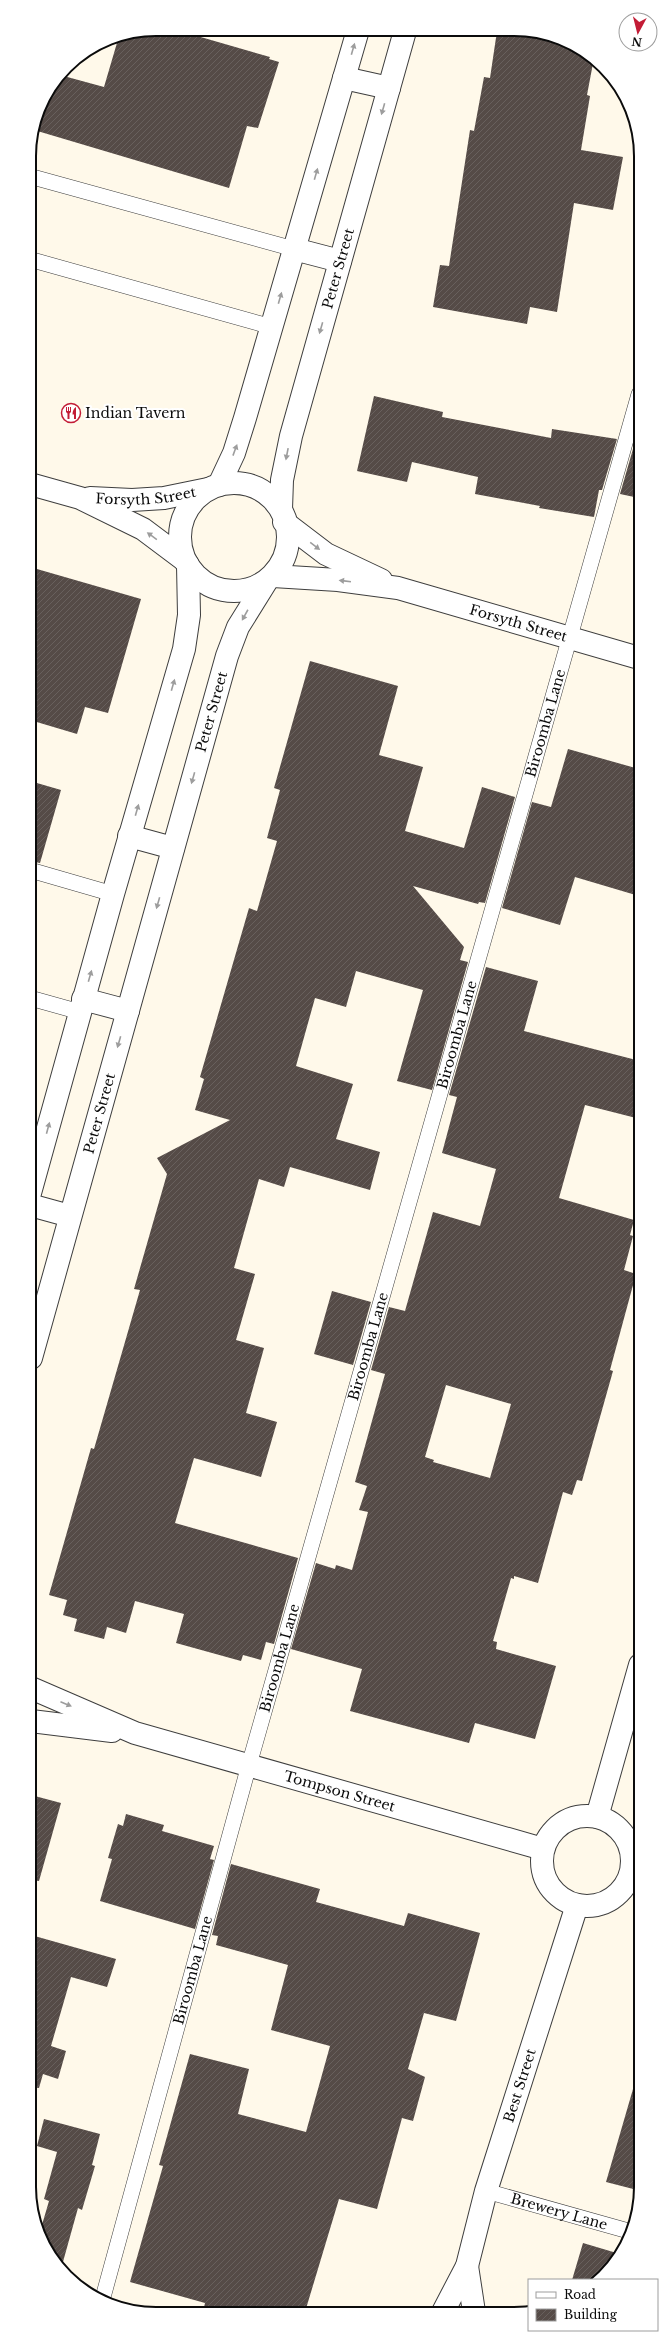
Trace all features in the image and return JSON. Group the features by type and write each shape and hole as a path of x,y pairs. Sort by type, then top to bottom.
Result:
{"street":[{"path":"215,487 234,453 356,36"},
{"name":"Peter Street","path":"282,516 282,480 291,436 404,36"},
{"path":"344,78 388,88"},
{"path":"294,249 340,261"},
{"path":"228,483 247,484 268,495 282,516 288,535 287,551 279,569 269,579 238,591 211,586 190,570 180,546 182,522 192,502 215,487 228,483"},
{"name":"Forsyth Street","path":"36,486 80,498 144,529 186,562"},
{"name":"Forsyth Street","path":"80,498 132,500 164,498 215,487"},
{"name":"Forsyth Street","path":"282,516 326,554 398,588"},
{"path":"36,1171 129,836 184,649 189,615 186,562"},
{"name":"Peter Street","path":"36,1337 227,656 238,626 269,579"},
{"name":"Forsyth Street","path":"269,579 338,580 398,588 634,657"},
{"path":"129,836 173,848"},
{"path":"82,1005 128,1011"},
{"path":"36,1207 70,1216"},
{"path":"597,1817 634,1686"},
{"name":"Tompson Street","path":"36,1690 135,1733 543,1849"},
{"name":"Tompson Street","path":"36,1722 135,1733"},
{"path":"634,1870 630,1846 623,1833 611,1823 597,1817 583,1816 570,1820 558,1827 549,1836 543,1849 542,1864 545,1878 552,1890 564,1900 577,1906 603,1904 615,1898 634,1879"},
{"name":"Best Street","path":"467,2266 486,2191 577,1906"},
{"path":"446,2307 467,2266"},
{"path":"467,2266 473,2307"}],"lane":[{"path":"36,178 294,249"},
{"path":"36,262 272,327"},
{"name":"Biroomba Lane","path":"104,2295 249,1766 634,411"},
{"path":"36,872 113,894"},
{"path":"36,999 82,1005"},
{"name":"Brewery Lane","path":"486,2191 626,2230"}],"building":[{"path":"148,36 197,36 270,57 269,59 279,62 258,128 247,126 229,188 39,131 42,117 48,103 56,89 66,77 104,87 117,43 132,38"},
{"path":"496,36 522,36 538,38 553,42 574,52 593,66 587,95 590,96 581,150 623,157 613,210 574,203 557,312 530,307 527,324 433,307 440,265 449,266 470,130 474,131 484,77 490,78"},
{"path":"374,396 443,412 442,417 551,438 552,429 617,439 602,490 599,490 594,517 539,508 540,506 475,494 478,477 412,462 407,482 357,471"},
{"path":"634,445 634,497 620,494"},
{"path":"36,569 141,599 108,713 85,707 77,734 36,722"},
{"path":"310,661 398,686 379,755 423,767 405,831 464,848 482,787 515,797 485,903 479,902 478,904 413,886 464,947 460,960 468,962 432,1090 397,1081 423,990 356,971 346,1007 315,998 296,1066 353,1084 336,1139 380,1152 370,1190 290,1167 284,1187 259,1179 234,1268 255,1274 236,1340 264,1348 246,1413 277,1422 261,1477 194,1458 175,1523 298,1558 274,1644 266,1642 261,1660 243,1655 241,1661 176,1643 184,1614 135,1601 126,1633 107,1627 104,1639 74,1631 77,1619 63,1615 67,1600 49,1595 91,1448 94,1449 140,1290 134,1289 167,1174 157,1158 230,1120 195,1110 204,1079 200,1077 249,908 257,911 277,841 267,838 280,790 274,788"},
{"path":"568,749 634,768 634,895 575,877 560,925 502,908 532,802 551,807"},
{"path":"36,783 61,790 40,863 36,862"},
{"path":"486,967 538,981 524,1031 634,1059 634,1117 585,1105 559,1198 634,1220 630,1235 633,1236 624,1270 634,1273 634,1281 610,1370 613,1371 582,1481 577,1480 572,1495 563,1492 538,1583 514,1576 514,1579 511,1578 493,1641 497,1642 496,1649 556,1666 535,1739 475,1723 469,1743 350,1711 362,1669 291,1649 316,1563 335,1569 336,1565 352,1570 368,1512 359,1510 367,1486 355,1482 385,1374 371,1370 389,1307 405,1311 433,1212 480,1226 496,1169 442,1153 457,1097 449,1095","holes":["446,1385 511,1404 490,1478 433,1462 434,1460 425,1457"]},
{"path":"332,1291 371,1302 353,1365 314,1354"},
{"path":"36,1796 61,1803 39,1881 36,1881"},
{"path":"126,1814 164,1825 162,1831 214,1846 210,1859 214,1860 195,1929 100,1901 112,1859 108,1858 118,1824 123,1826"},
{"path":"231,1864 320,1889 316,1902 404,1926 408,1913 480,1933 456,2021 424,2013 408,2069 425,2077 413,2121 402,2118 377,2209 339,2199 307,2307 204,2307 205,2303 130,2282 163,2166 159,2165 190,2054 249,2069 238,2114 306,2132 330,2046 271,2030 288,1965 216,1945 218,1936 212,1935"},
{"path":"36,1936 116,1959 107,1987 71,1977 51,2046 66,2051 58,2079 43,2074 39,2088 36,2088"},
{"path":"633,2089 634,2089 634,2189 606,2182"},
{"path":"44,2119 100,2134 92,2165 95,2166 82,2210 78,2208 63,2262 48,2240 42,2225 49,2201 44,2199 57,2152 37,2146"},
{"path":"583,2243 615,2252 591,2279 572,2279"}],"place":[{"name":"Indian Tavern","path":"71,413"}]}
